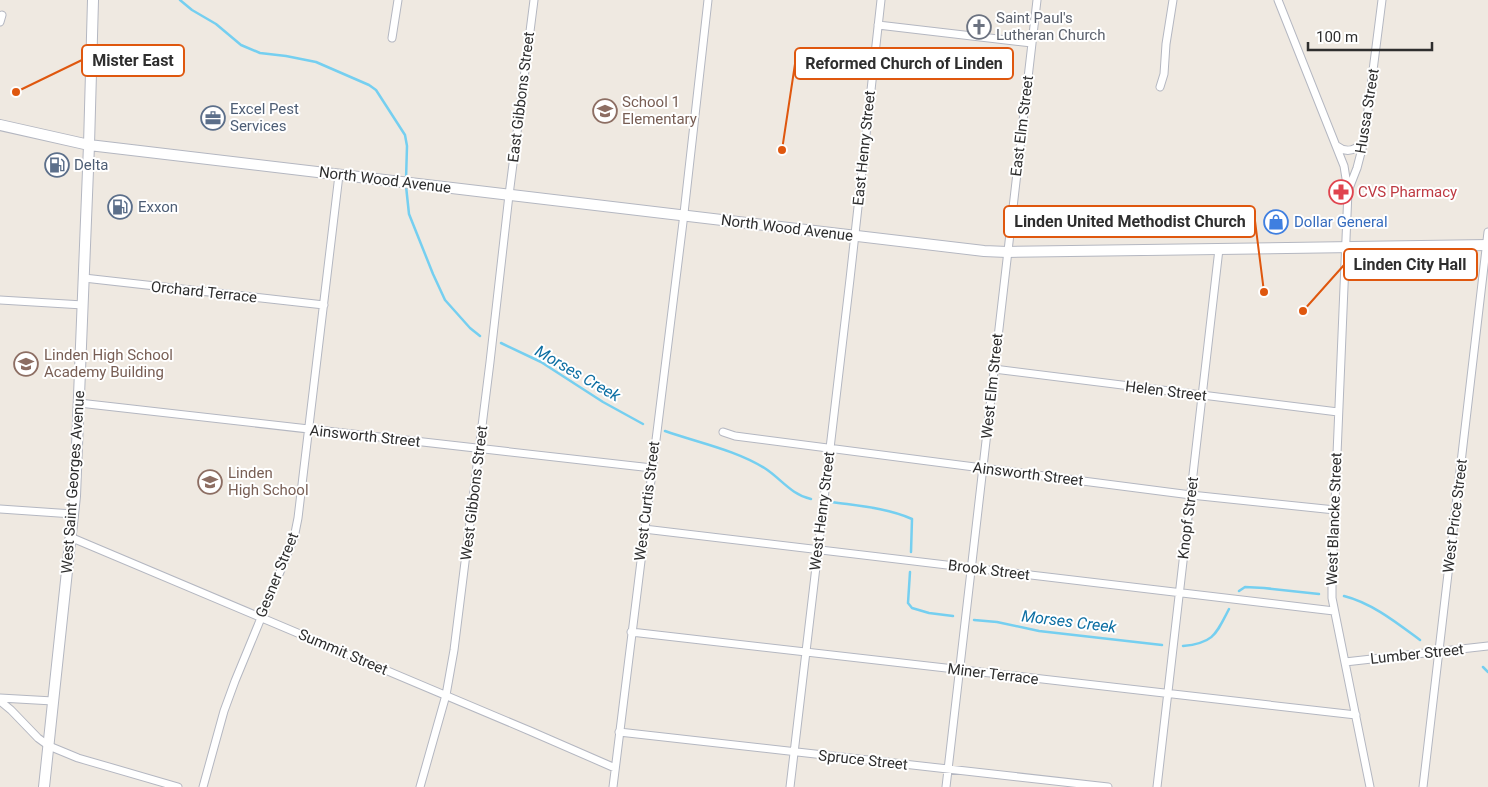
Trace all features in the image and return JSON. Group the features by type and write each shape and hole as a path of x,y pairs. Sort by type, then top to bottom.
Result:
{"main road":[{"name":"West Saint Georges Avenue","path":"44,787 73,514 83,305 93,0"},
{"name":"North Wood Avenue","path":"0,125 89,145 984,251 1487,245"}],"street":[{"path":"392,38 398,0"},
{"name":"East Gibbons Street","path":"509,195 534,0"},
{"name":"West Curtis Street","path":"612,787 684,216 708,0"},
{"name":"East Henry Street","path":"855,236 881,0"},
{"name":"East Elm Street","path":"1007,252 1037,0"},
{"path":"1160,87 1164,74 1172,0"},
{"path":"1278,0 1344,166 1348,191"},
{"name":"Hussa Street","path":"1348,191 1357,168 1364,141 1382,0"},
{"path":"878,25 1032,43"},
{"path":"1336,145 1349,151 1359,147 1364,141"},
{"name":"Gesner Street","path":"203,787 234,681 294,538 298,518 339,175"},
{"name":"West Blancke Street","path":"1348,191 1332,598 1370,787"},
{"name":"West Gibbons Street","path":"420,787 446,695 454,650 480,448 509,195"},
{"name":"West Price Street","path":"1423,787 1488,232"},
{"name":"West Henry Street","path":"790,787 855,236"},
{"name":"Knopf Street","path":"1157,787 1220,249"},
{"name":"West Elm Street","path":"946,787 1007,252"},
{"name":"Orchard Terrace","path":"84,278 324,306"},
{"path":"0,300 83,305"},
{"name":"Helen Street","path":"994,369 1338,412"},
{"name":"Ainsworth Street","path":"79,403 652,468"},
{"name":"Ainsworth Street","path":"723,432 735,436 1191,495 1335,510"},
{"path":"0,509 73,514"},
{"name":"Brook Street","path":"644,529 1334,611"},
{"name":"Summit Street","path":"70,537 615,768"},
{"name":"Miner Terrace","path":"631,632 1356,715"},
{"name":"Lumber Street","path":"1345,662 1488,646"},
{"path":"0,699 53,700"},
{"path":"0,699 48,746 78,758 178,787"},
{"name":"Spruce Street","path":"619,732 1108,787"}],"waterway":[{"name":"Morses Creek","path":"180,0 192,10 216,24 241,45 260,53 316,62 369,85 376,90 405,135 407,146 406,180"},
{"name":"Morses Creek","path":"406,186 409,214 445,300 470,328 480,336"},
{"name":"Morses Creek","path":"501,343 541,362 603,402 643,424"},
{"name":"Morses Creek","path":"665,431 717,447 754,462 798,494 811,499"},
{"name":"Morses Creek","path":"832,502 883,510 912,519 911,552"},
{"name":"Morses Creek","path":"910,572 908,603 912,608 929,613 953,616"},
{"name":"Morses Creek","path":"1239,591 1245,587 1319,594"},
{"name":"Morses Creek","path":"1344,596 1364,603 1393,620 1420,640"},
{"name":"Morses Creek","path":"1183,646 1193,645 1208,640 1213,636 1229,609"},
{"name":"Morses Creek","path":"974,620 997,622 1039,631 1162,645"},
{"name":"Morses Creek","path":"1483,667 1488,672"}],"place":[{"name":"Saint Paul's Lutheran Church","path":"979,27"},
{"name":"Mister East","path":"16,92"},
{"name":"School 1 Elementary","path":"605,111"},
{"name":"Excel Pest Services","path":"213,118"},
{"name":"Reformed Church of Linden","path":"782,150"},
{"name":"Delta","path":"57,165"},
{"name":"CVS Pharmacy","path":"1341,192"},
{"name":"Exxon","path":"120,207"},
{"name":"Dollar General","path":"1276,222"},
{"name":"Linden United Methodist Church","path":"1264,292"},
{"name":"Linden City Hall","path":"1303,311"},
{"name":"Linden High School Academy Building","path":"26,364"},
{"name":"Linden High School","path":"210,482"}]}
